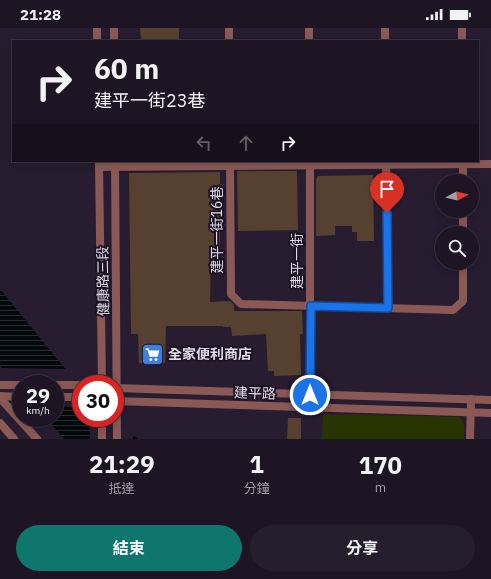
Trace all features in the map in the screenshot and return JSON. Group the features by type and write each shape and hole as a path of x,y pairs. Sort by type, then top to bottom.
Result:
{"street":[{"path":"97,28 97,40"},
{"path":"114,28 114,40"},
{"path":"229,28 229,40"},
{"path":"309,28 309,40"},
{"path":"385,28 385,40"},
{"path":"462,28 462,40"},
{"name":"建平一街","path":"310,163 310,408"},
{"path":"386,163 388,308"},
{"path":"463,163 463,174"},
{"path":"99,164 491,164"},
{"name":"健康路三段","path":"99,164 102,375"},
{"name":"健康路三段","path":"115,164 116,375"},
{"name":"建平一街16巷","path":"230,164 231,294 240,304 311,306"},
{"path":"311,306 453,310 463,301 463,270"},
{"path":"0,385 12,385"},
{"name":"建平路","path":"124,389 491,400"},
{"path":"0,397 12,397"},
{"path":"0,397 37,439"},
{"path":"470,439 471,399"},
{"name":"建平路","path":"124,401 491,413"},
{"path":"0,423 14,439"},
{"path":"102,427 102,439"},
{"name":"健康路三段","path":"117,427 118,439"}],"green space":[{"path":"323,414 459,417 464,423 464,439 322,439"}],"shaded area":[{"path":"0,289 72,377 72,427 124,427 138,439 64,439 54,427 64,427 64,375 12,375 12,379 0,366"}],"pier":[{"path":"0,368 68,369 73,375 72,407 64,407 64,375 12,375 12,381"},
{"path":"124,424 133,431 133,439 90,439 89,427 124,427"}],"building":[{"path":"140,28 179,28 179,40 141,40"},
{"path":"237,171 297,171 298,230 238,231"},
{"path":"220,172 220,258 211,258 210,302 230,301 234,305 234,311 302,311 303,334 300,334 301,375 274,376 274,371 268,371 266,334 232,336 231,327 223,326 166,326 165,363 139,363 138,334 131,334 129,173"},
{"path":"373,175 374,241 357,241 357,232 352,232 352,226 335,226 335,235 316,236 316,179 318,176"},
{"path":"288,418 301,418 301,439 287,439"}],"place":[{"name":"全家便利商店","path":"152,354"}],"route":[{"path":"310,395 311,306 388,308 387,213"}]}
